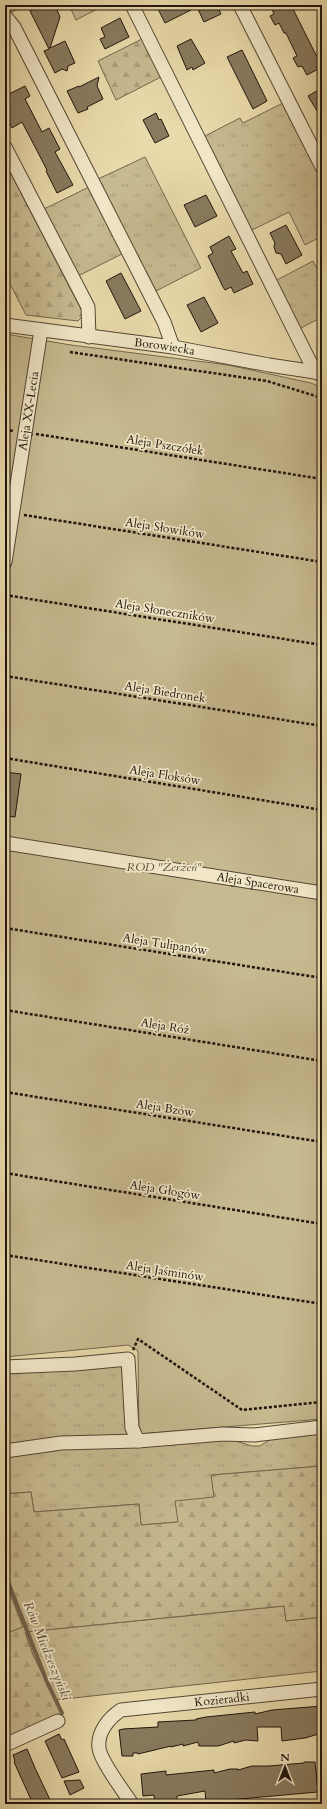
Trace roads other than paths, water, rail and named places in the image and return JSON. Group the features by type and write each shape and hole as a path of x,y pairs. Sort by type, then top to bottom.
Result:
{"street":[{"path":"132,5 318,373"},
{"path":"240,5 322,166"},
{"path":"5,16 14,27 157,308 173,347"},
{"path":"5,146 88,307 89,337"},
{"name":"Borowiecka","path":"5,324 89,337 173,347 318,373"},
{"name":"Aleja XX-Lecia","path":"5,562 41,330"},
{"name":"Aleja Spacerowa","path":"5,843 322,893"},
{"path":"5,1367 76,1364 128,1359 132,1428 138,1441"},
{"path":"5,1451 61,1443 138,1441 223,1434 254,1435 322,1427"},
{"name":"Kozieradki","path":"132,1804 102,1758 99,1748 101,1731 112,1716 121,1710 322,1689"},
{"path":"5,1745 58,1720"}],"waterway":[{"name":"Rów Miedzeszyński","path":"5,1574 47,1682 62,1713"}],"park label":[{"name":"ROD \"Żerżeń\"","path":"164,867"}]}
